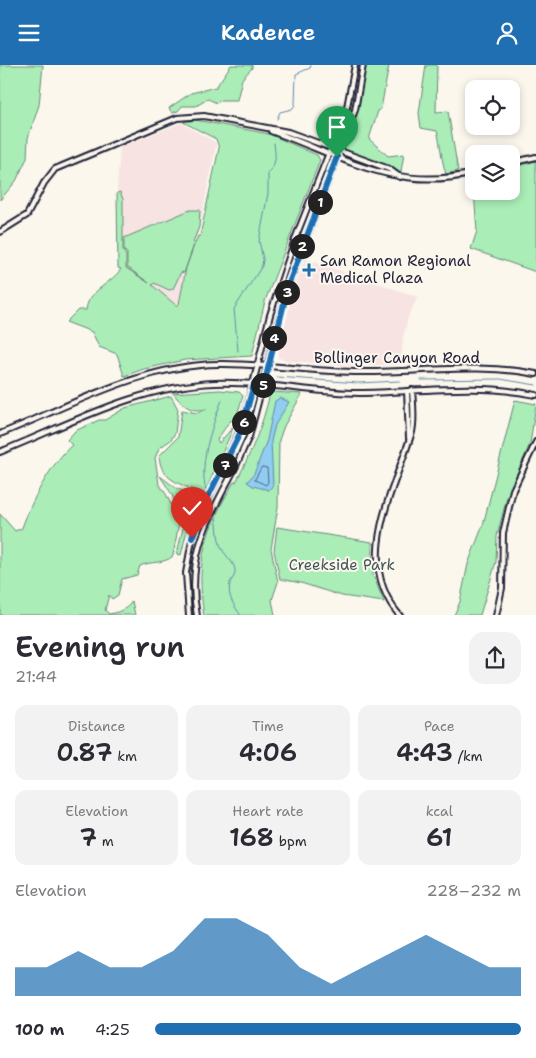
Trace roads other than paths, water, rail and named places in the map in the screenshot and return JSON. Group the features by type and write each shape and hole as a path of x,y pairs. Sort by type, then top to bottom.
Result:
{"main road":[{"path":"189,615 186,573 194,529 241,431 281,279 347,107 354,65"},
{"path":"197,615 194,584 201,539 208,518 249,437 289,283 355,111 363,65"},
{"path":"0,233 27,215 47,178 55,169 140,133 177,119 194,116 288,132 389,169 400,177"},
{"path":"259,127 390,176 426,180 446,179 465,175"},
{"path":"520,161 536,157"},
{"name":"Bollinger Canyon Road","path":"0,434 111,388 153,373 218,364 365,373 489,368 536,374"},
{"name":"Bollinger Canyon Road","path":"0,452 137,396 197,384 254,384 350,393 488,388 536,395"},
{"path":"400,615 383,589 378,574 376,552 380,531 409,438 410,391"},
{"path":"496,615 502,588 503,533 513,490 536,443"}],"water":[{"path":"280,398 289,402 275,425 271,441 273,485 269,490 253,486 247,482 254,474 267,440 275,401"}],"waterway":[{"path":"277,119 280,112 292,109 295,105 296,74 310,68 311,65"},
{"path":"238,351 234,309 262,266 263,259 259,241 268,193 268,172 275,159 274,143"},
{"path":"277,377 358,383 400,381"},
{"path":"421,380 500,379 536,385"},
{"path":"208,496 205,485 205,460 210,435 222,400"},
{"path":"209,499 213,507"},
{"path":"214,511 220,544 235,569 229,593 240,615"}],"place":[{"name":"San Ramon Regional Medical Plaza","path":"309,270"}],"park label":[{"name":"Creekside Park","path":"342,565"}]}
